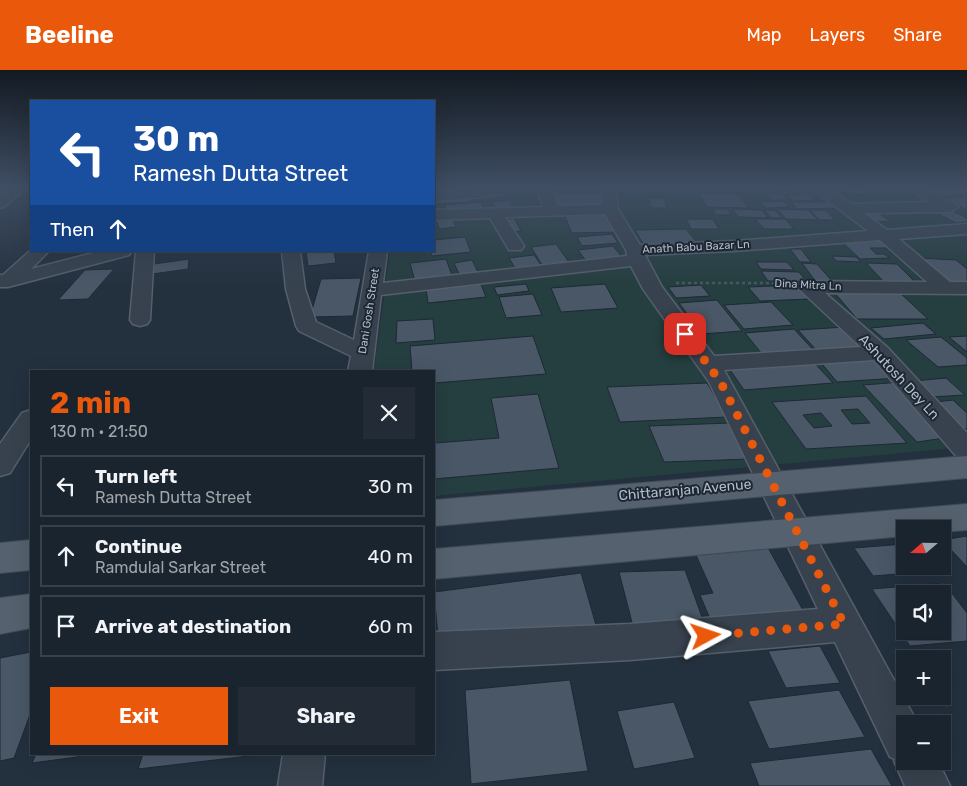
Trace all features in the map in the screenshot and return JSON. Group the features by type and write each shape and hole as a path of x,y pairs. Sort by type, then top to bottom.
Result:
{"main road":[{"name":"Chittaranjan Avenue","path":"435,513 774,482 967,467"},
{"path":"435,564 967,517"},
{"path":"0,558 30,555"},
{"path":"0,616 30,612"}],"street":[{"path":"499,220 515,246"},
{"path":"621,220 650,283 706,364 720,381 774,482 896,725"},
{"path":"862,220 885,236 945,288"},
{"name":"Anath Babu Bazar Ln","path":"372,290 571,260 967,228"},
{"path":"3,284 39,252"},
{"path":"3,284 119,252"},
{"path":"140,320 145,252"},
{"path":"291,252 292,277 298,304 307,326 361,362"},
{"name":"Dani Gosh Street","path":"361,362 378,252"},
{"name":"Dina Mitra Ln","path":"807,287 967,288"},
{"name":"Ashutosh Dey Ln","path":"807,287 880,353 967,450"},
{"path":"706,364 880,353"},
{"path":"0,465 30,420"},
{"path":"435,651 630,642 844,624"},
{"path":"300,786 304,755"},
{"path":"920,770 928,786"}],"path":[{"name":"Dina Mitra Ln","path":"650,283 798,283 807,287"}],"green space":[{"path":"435,220 967,220 967,447 435,496 435,370 374,370 390,252 435,252"}],"building":[{"path":"437,220 453,220 456,227 439,229"},
{"path":"502,220 515,220 521,231 510,232"},
{"path":"567,220 609,220 615,232 572,233"},
{"path":"687,220 714,220 719,229 691,229"},
{"path":"756,220 786,220 794,229 764,229"},
{"path":"871,220 890,221 874,222"},
{"path":"951,220 967,220 967,222 956,223"},
{"path":"686,229 699,245 645,247 635,230"},
{"path":"612,234 618,243 582,246 577,237"},
{"path":"465,237 471,252 432,256 430,252 435,252 435,240"},
{"path":"840,240 885,240 907,258 898,258 886,248 870,248 876,254 884,254 890,258 860,259"},
{"path":"556,244 569,262 542,265 531,247"},
{"path":"613,246 622,257 586,261 578,250"},
{"path":"790,249 801,249 811,262 800,262"},
{"path":"306,252 334,252 336,263 308,266"},
{"path":"534,255 541,265 515,268 509,258"},
{"path":"832,256 856,257 861,262 836,261"},
{"path":"918,258 956,260 967,269 967,285 945,284"},
{"path":"189,259 188,269 152,274 154,264"},
{"path":"446,259 453,278 415,282 410,263"},
{"path":"472,260 479,274 460,276 454,263"},
{"path":"756,262 787,262 794,270 761,269"},
{"path":"802,263 817,264 833,282 816,282"},
{"path":"866,263 897,264 917,284 885,283"},
{"path":"114,269 88,299 58,300 85,270"},
{"path":"761,271 799,272 807,282 768,281"},
{"path":"361,278 353,316 310,317 321,279"},
{"path":"481,284 486,297 428,303 426,289"},
{"path":"526,284 529,291 497,295 494,287"},
{"path":"605,284 618,308 561,312 551,288"},
{"path":"701,285 710,296 676,298 668,287"},
{"path":"796,285 810,299 760,301 748,287"},
{"path":"833,291 898,291 928,319 857,319"},
{"path":"533,294 542,315 506,318 499,297"},
{"path":"717,300 742,331 702,334 679,303"},
{"path":"771,302 793,325 744,329 724,305"},
{"path":"433,319 435,340 396,343 397,321"},
{"path":"923,323 936,334 884,339 871,328"},
{"path":"845,327 869,350 819,353 798,330"},
{"path":"794,329 818,355 766,359 745,333"},
{"path":"533,336 546,374 435,383 435,370 412,370 410,346"},
{"path":"967,336 967,352 949,337"},
{"path":"941,337 967,358 967,365 938,367 906,340"},
{"path":"876,356 898,378 837,382 818,359"},
{"path":"810,358 833,383 744,390 726,364"},
{"path":"946,378 965,395 930,397 913,381"},
{"path":"902,382 952,437 917,442 863,385"},
{"path":"707,383 727,417 620,422 607,387"},
{"path":"538,394 559,468 435,479 435,443 499,438 491,398"},
{"path":"866,396 907,443 806,449 772,402","holes":["858,409 870,423 852,424 841,410","821,413 832,426 814,428 803,415"]},
{"path":"953,400 967,413 967,429 964,429 935,402"},
{"path":"730,423 750,459 664,462 649,426"},
{"path":"967,536 967,567 951,550 951,539"},
{"path":"896,545 896,574 873,576 854,548"},
{"path":"767,546 804,612 711,621 700,595 713,593 695,553"},
{"path":"685,570 707,631 635,634 619,572"},
{"path":"581,573 596,625 439,647 435,592"},
{"path":"944,583 946,585 920,585"},
{"path":"896,587 896,625 872,589"},
{"path":"951,592 967,613 967,641 910,646 906,640 951,640"},
{"path":"820,646 840,683 786,688 768,651"},
{"path":"30,652 30,715 14,758 0,761 0,658"},
{"path":"570,680 588,771 471,784 465,690"},
{"path":"839,690 865,737 769,749 748,701"},
{"path":"674,702 695,758 634,769 617,711"},
{"path":"871,749 892,786 759,786 750,763"},
{"path":"36,755 78,755 77,757 32,763"},
{"path":"143,755 257,755 138,769"}],"route":[{"path":"685,334 720,381 782,499 844,624 706,636"}]}
